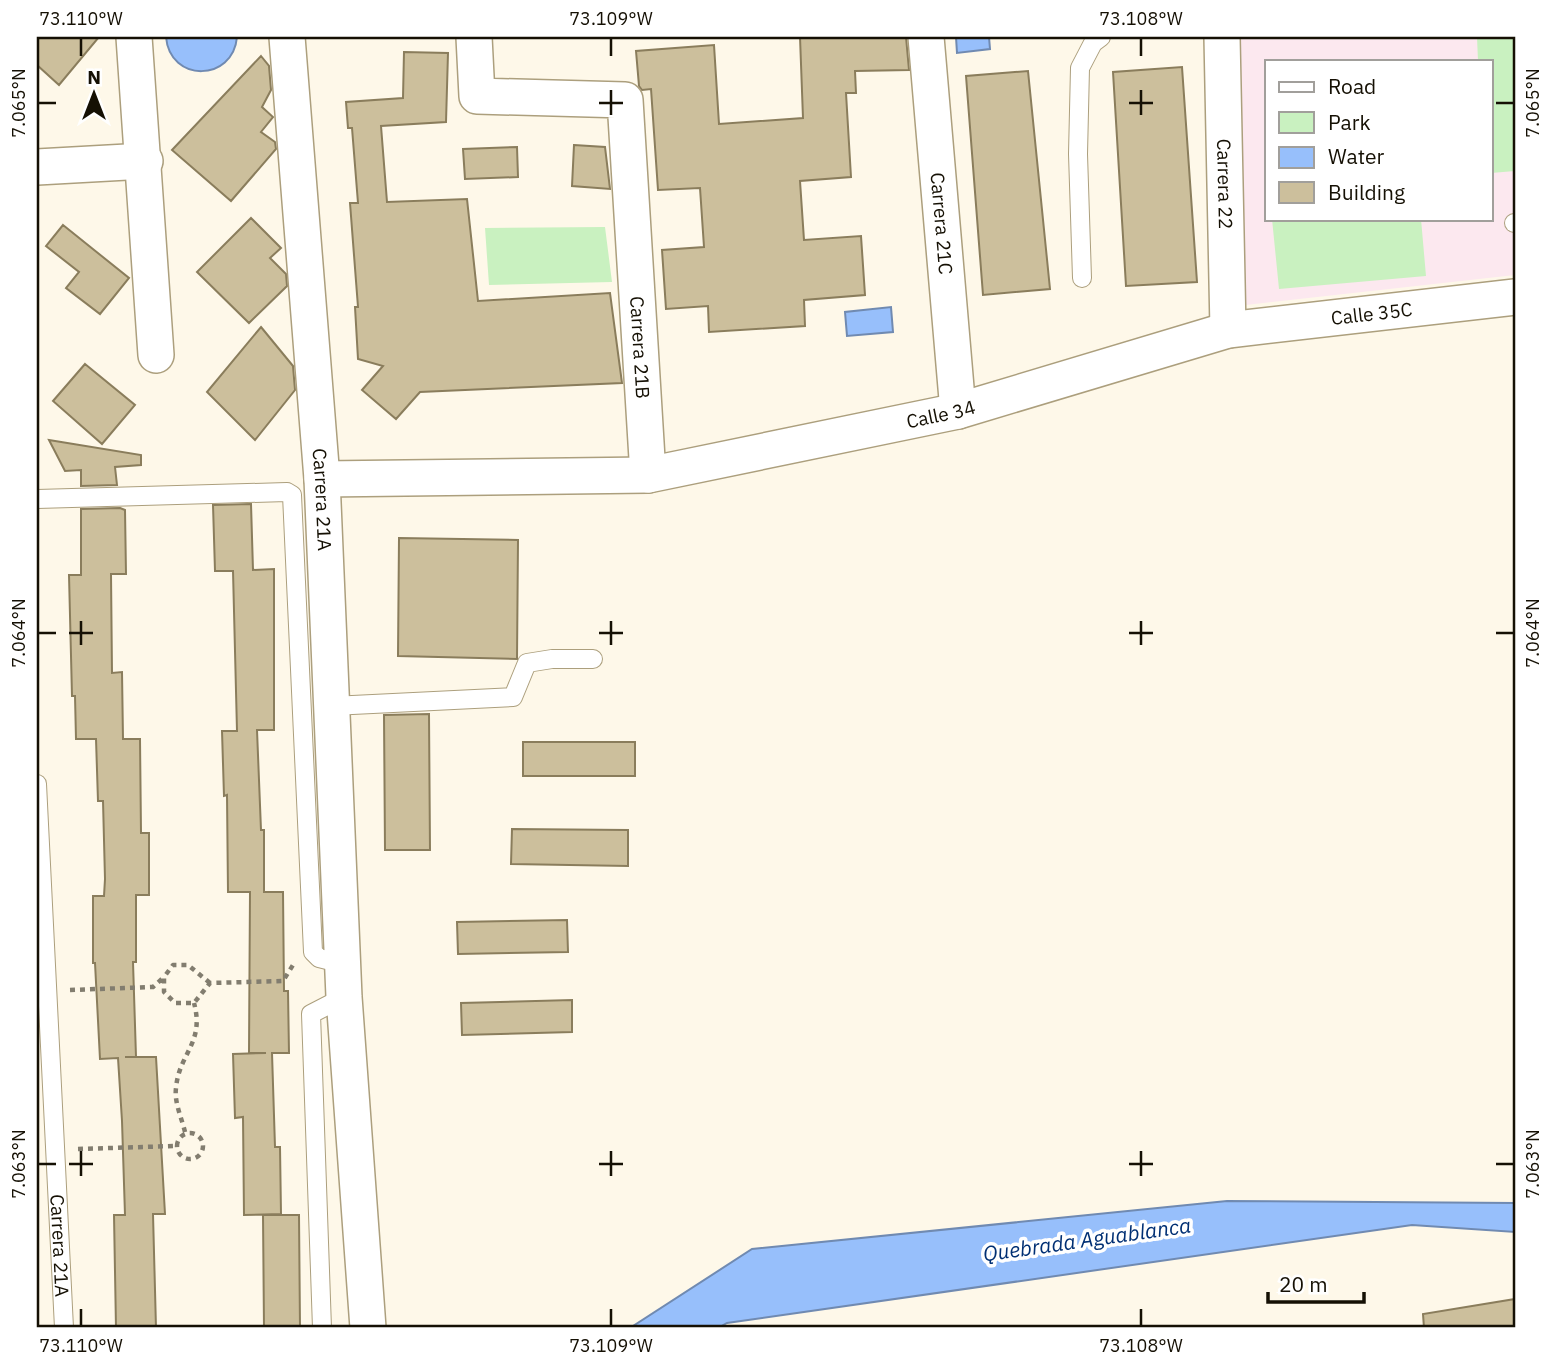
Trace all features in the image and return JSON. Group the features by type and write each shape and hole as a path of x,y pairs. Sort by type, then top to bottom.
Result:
{"street":[{"path":"134,37 145,161 156,355"},
{"name":"Carrera 21A","path":"287,37 322,479 343,981 368,1328"},
{"name":"Carrera 21B","path":"474,37 477,96 625,100 648,475"},
{"name":"Carrera 21C","path":"926,37 958,411"},
{"name":"Carrera 22","path":"1222,37 1228,330"},
{"path":"37,167 145,161"},
{"name":"Calle 35C","path":"1228,330 1515,297"},
{"name":"Calle 34","path":"648,475 958,411 1228,330"},
{"path":"322,479 648,475"}],"lane":[{"path":"1082,278 1078,154 1080,68 1093,43 1101,37"},
{"name":"Carrera 21A","path":"37,499 286,492 292,495 313,952 343,981"},
{"path":"332,706 513,697 527,663 552,659 593,659"},
{"name":"Carrera 21A","path":"37,784 65,1328"},
{"path":"322,1328 312,1014 343,981"}],"path":[{"path":"67,1003 67,990 153,987 173,965 188,965 210,983 283,981 296,962"},
{"path":"164,978 164,992 175,1003 194,1003"},
{"path":"194,1003 210,983"},
{"path":"175,1146 185,1132 175,1090 181,1065 197,1036 199,1020 194,1003"},
{"path":"175,1146 183,1157 191,1159 200,1155 204,1146 202,1139 195,1133 185,1132"},
{"path":"74,1136 75,1149 175,1146"}],"shaded area":[{"path":"1237,37 1515,37 1515,275 1246,305"}],"green space":[{"path":"1477,37 1515,37 1515,171 1492,173 1492,60 1478,60"},
{"path":"1272,220 1421,220 1426,276 1279,289"},
{"path":"605,227 612,282 489,285 485,228"}],"water":[{"path":"166,37 237,37 233,52 225,62 214,69 202,71 189,69 178,63 170,52"},
{"path":"956,37 989,37 990,49 957,53"},
{"path":"891,307 893,332 847,336 845,312"},
{"name":"Quebrada Aguablanca","path":"1227,1201 1515,1203 1515,1232 1412,1225 727,1323 718,1328 630,1328 752,1249"}],"building":[{"path":"37,37 99,37 59,85 37,65"},
{"path":"800,37 906,37 909,70 855,71 856,93 846,93 851,177 800,181 804,240 861,236 865,295 804,300 805,326 709,332 708,306 666,309 662,250 704,247 700,188 658,190 651,89 642,90 639,86 636,51 714,45 719,124 803,118"},
{"path":"404,52 448,53 446,122 381,126 387,202 467,199 478,301 610,293 622,383 420,392 396,419 362,390 383,366 358,359 355,307 358,307 350,203 358,203 352,128 348,128 346,102 403,98"},
{"path":"261,56 269,66 271,90 262,107 273,117 261,132 275,142 276,149 231,201 172,150"},
{"path":"1182,67 1197,282 1126,286 1113,72"},
{"path":"1028,71 1050,289 983,295 966,76"},
{"path":"574,145 605,147 610,189 572,186"},
{"path":"517,147 518,177 465,179 463,149"},
{"path":"251,218 281,248 270,258 286,274 287,286 249,323 197,272"},
{"path":"63,225 129,278 100,314 66,288 79,272 46,246"},
{"path":"261,327 293,366 295,390 255,440 207,392"},
{"path":"85,364 135,405 102,444 53,401"},
{"path":"49,440 141,455 141,465 115,467 117,485 81,486 81,470 65,471"},
{"path":"251,504 253,570 274,569 274,730 257,730 261,830 264,830 264,892 283,892 284,991 288,991 289,1053 272,1053 275,1147 280,1147 281,1214 244,1215 243,1117 235,1118 233,1054 266,1053 249,1053 250,892 228,892 227,795 224,796 222,731 237,731 233,571 215,571 213,505"},
{"path":"81,509 125,510 126,574 111,574 112,673 122,672 123,739 140,739 141,833 149,833 149,895 136,895 136,962 133,962 136,1057 156,1057 165,1214 153,1214 156,1328 116,1328 114,1215 125,1215 122,1121 118,1058 100,1059 93,963 93,896 104,896 103,801 98,801 96,739 76,739 75,696 72,696 69,575 81,575"},
{"path":"399,538 518,540 517,659 398,656"},
{"path":"429,714 430,850 385,850 384,715"},
{"path":"523,742 635,742 635,776 523,776"},
{"path":"512,829 628,830 628,866 511,864"},
{"path":"567,920 568,952 458,954 457,922"},
{"path":"572,1000 572,1032 462,1035 461,1003"},
{"path":"263,1215 299,1215 300,1328 264,1328"},
{"path":"1515,1299 1515,1328 1424,1328 1423,1314"}]}
